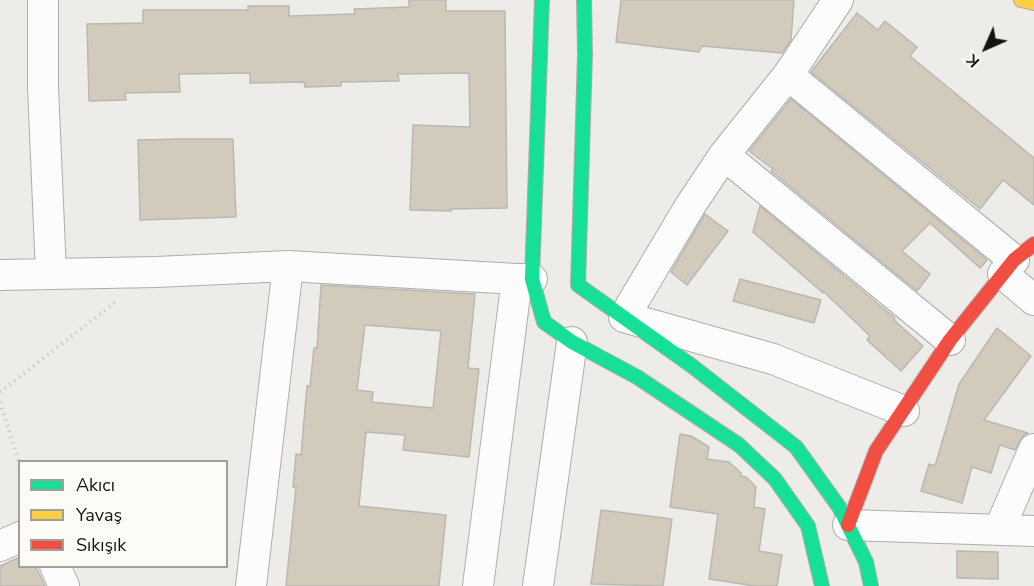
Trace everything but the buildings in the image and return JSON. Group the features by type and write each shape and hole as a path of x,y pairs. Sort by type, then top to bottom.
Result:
{"street":[{"path":"43,0 43,87 51,273"},
{"path":"478,586 525,279 542,0"},
{"path":"584,0 585,54 578,285 693,366 796,447 839,507 866,562 871,586"},
{"path":"624,317 690,206 724,155 788,75 838,0"},
{"path":"1021,0 1034,3"},
{"path":"788,75 1017,259 1034,300"},
{"path":"724,155 950,340"},
{"path":"848,525 876,451 950,340 1017,259"},
{"path":"251,586 288,266"},
{"path":"0,275 156,272 288,266 525,279"},
{"path":"525,279 544,322 572,342 637,377 739,445 775,479 808,526 822,586"},
{"path":"624,317 773,359 904,411"},
{"path":"538,586 572,342"},
{"path":"999,530 1034,449"},
{"path":"848,525 1034,531"},
{"path":"0,546 18,538"},
{"path":"55,568 64,586"}],"path":[{"path":"0,392 119,299"},
{"path":"0,402 18,460"}],"traffic: fast":[{"path":"542,0 532,279 544,322 572,342 637,377 739,445 775,479 808,526 822,586"},
{"path":"584,0 585,54 578,285 692,366 796,447 839,507 866,562 871,586"}],"traffic: slow":[{"path":"1021,0 1034,3"}],"traffic: jam":[{"path":"848,525 876,451 950,340 1014,260 1034,244"}]}
